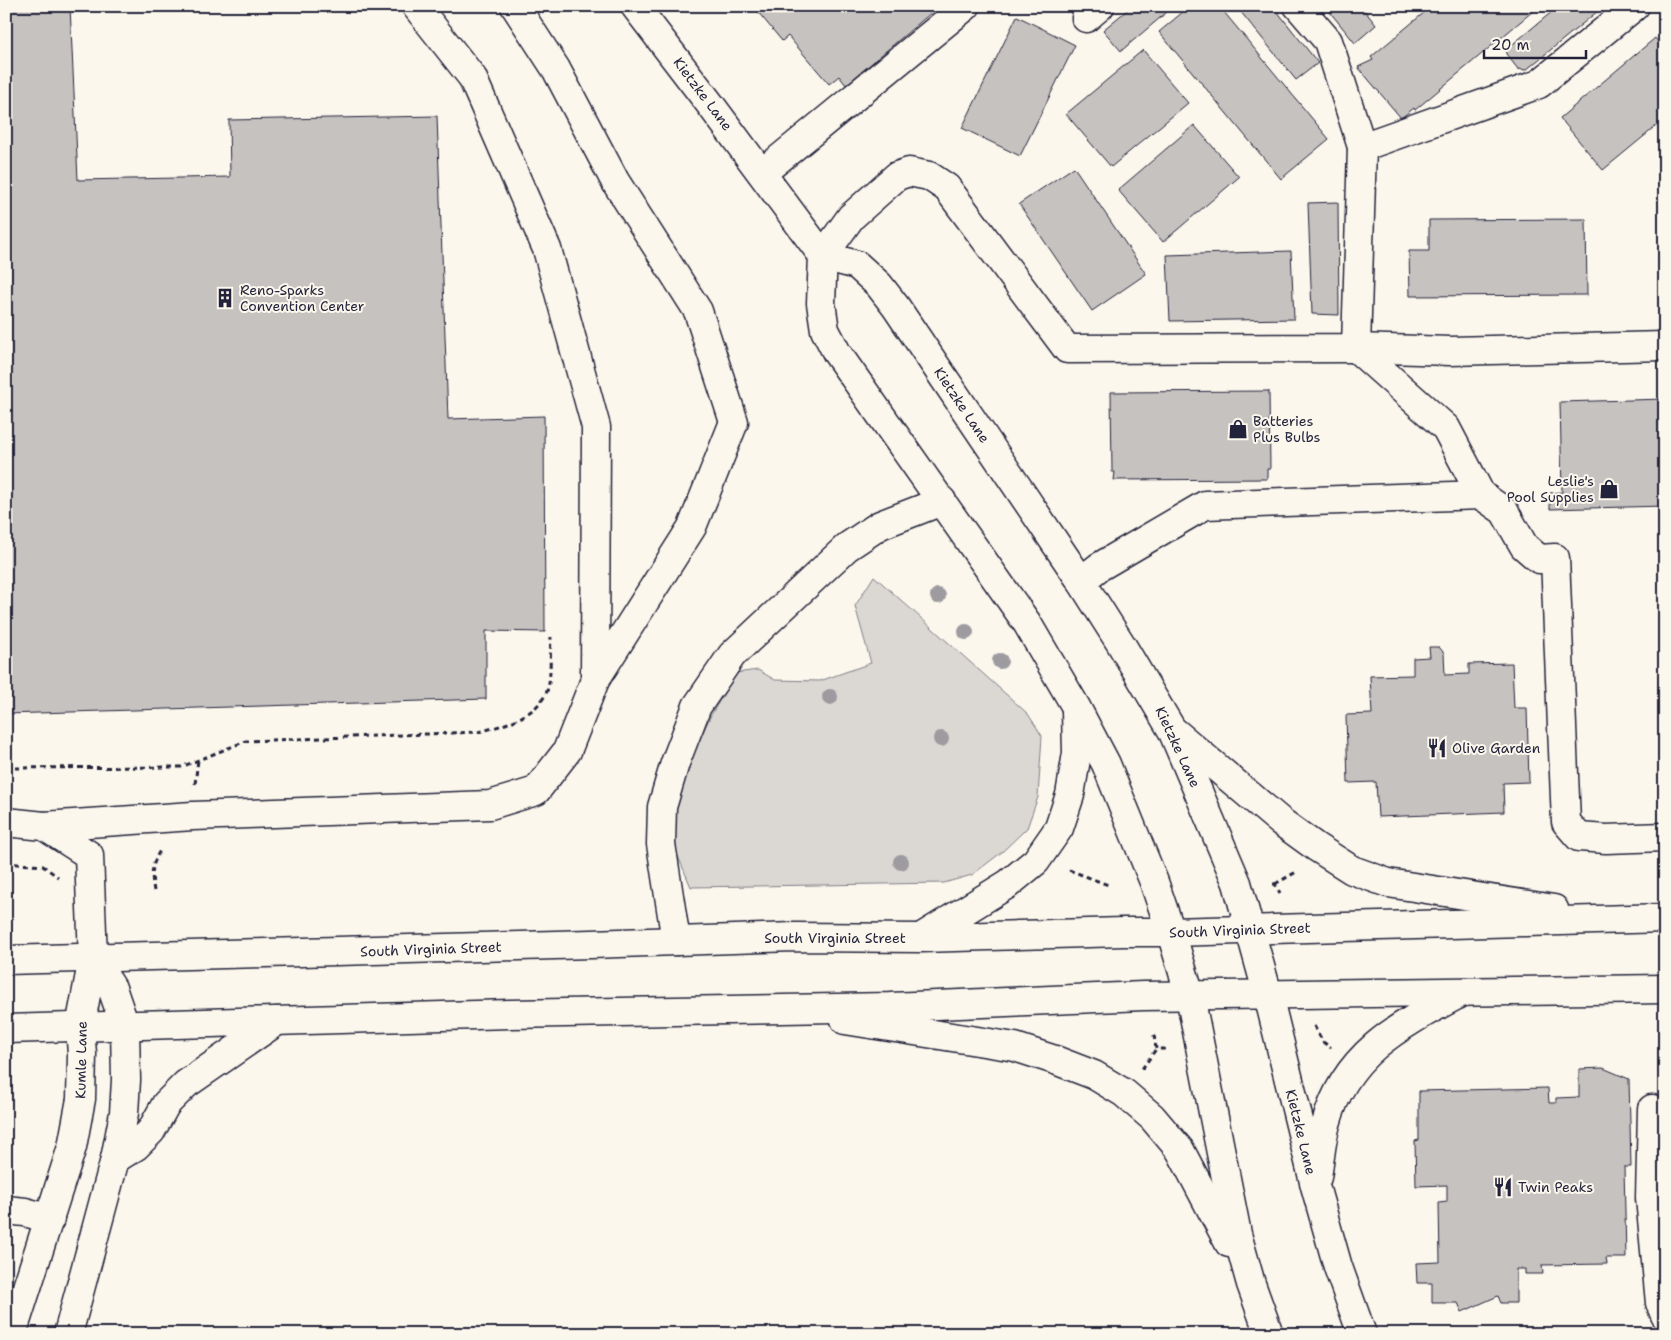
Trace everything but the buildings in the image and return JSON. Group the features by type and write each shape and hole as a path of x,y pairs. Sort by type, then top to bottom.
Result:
{"main road":[{"path":"416,6 472,77 547,249 596,427 595,680"},
{"path":"6,822 44,826 193,816 490,805 536,791 567,750 595,680 692,527 734,422 698,311 615,182 556,69 515,6"},
{"name":"Kietzke Lane","path":"635,6 823,256 857,265 879,285 907,323 1081,581 1122,644 1172,730 1234,874 1268,995 1315,1186 1338,1267 1362,1334"},
{"path":"762,173 966,6"},
{"path":"1298,6 1328,41 1362,147 1356,348"},
{"path":"1362,147 1540,84 1635,6"},
{"path":"1269,1334 1251,1284 1235,1224 1190,996 1154,882 1106,764 1076,707 1027,623 837,353 825,330 821,303 823,256 851,217 897,176 909,172 929,176 947,188 1067,349 1356,348 1450,351 1665,346"},
{"path":"1356,348 1446,428 1481,495 1504,511 1524,546 1539,559 1555,558 1566,822 1579,838 1606,839 1665,836"},
{"path":"1081,581 1099,567 1205,505 1481,495"},
{"path":"676,941 660,844 662,807 675,763 697,706 732,655 847,547 880,525 942,501"},
{"path":"921,938 1008,884 1036,861 1058,828 1070,794 1077,753 1076,707"},
{"path":"1172,730 1280,821 1316,848 1352,870 1388,883 1620,920"},
{"name":"Kumle Lane","path":"12,1334 72,1147 81,1099 82,1054 80,1027 93,958 89,855 44,826"},
{"name":"South Virginia Street","path":"6,960 794,937 921,938 1123,932 1251,931 1665,918"},
{"path":"68,1334 115,1159 124,1113 126,1080 125,1026 112,988 93,958"},
{"path":"6,1029 510,1014 890,1007 1116,997 1665,989"},
{"path":"1315,1186 1326,1124 1340,1088 1355,1065 1378,1043 1406,1022 1463,992"},
{"path":"774,1009 1015,1047 1094,1075 1124,1093 1152,1116 1180,1150 1251,1284"},
{"path":"115,1159 136,1146 151,1131 166,1104 186,1084 276,1021"},
{"path":"1652,1109 1650,1198 1660,1303 1665,1315"},
{"path":"6,1210 25,1212 50,1219"}],"path":[{"path":"6,768 181,766 246,741 478,732 510,724 538,706 548,689 551,638"},
{"path":"195,785 198,760"},
{"path":"154,891 151,873 155,859 164,846"},
{"path":"6,863 43,866 58,878 60,885"},
{"path":"1265,884 1275,884 1300,869"},
{"path":"1069,870 1111,886"},
{"path":"1275,884 1280,893"},
{"path":"1312,1023 1323,1042 1337,1052"},
{"path":"1140,1071 1156,1049 1154,1035"},
{"path":"1317,1042 1323,1042"},
{"path":"1156,1049 1173,1049"}],"shaded area":[{"path":"874,576 1028,714 1042,736 1038,797 1027,828 1002,852 972,875 944,883 691,887 675,849 674,813 686,769 711,715 736,673 758,670 775,680 820,681 871,663 855,606"}],"place":[{"name":"Reno-Sparks Convention Center","path":"225,298"},
{"name":"Batteries Plus Bulbs","path":"1238,429"},
{"name":"Leslie's Pool Supplies","path":"1609,489"},
{"name":"Olive Garden","path":"1437,748"},
{"name":"Twin Peaks","path":"1503,1187"}]}
